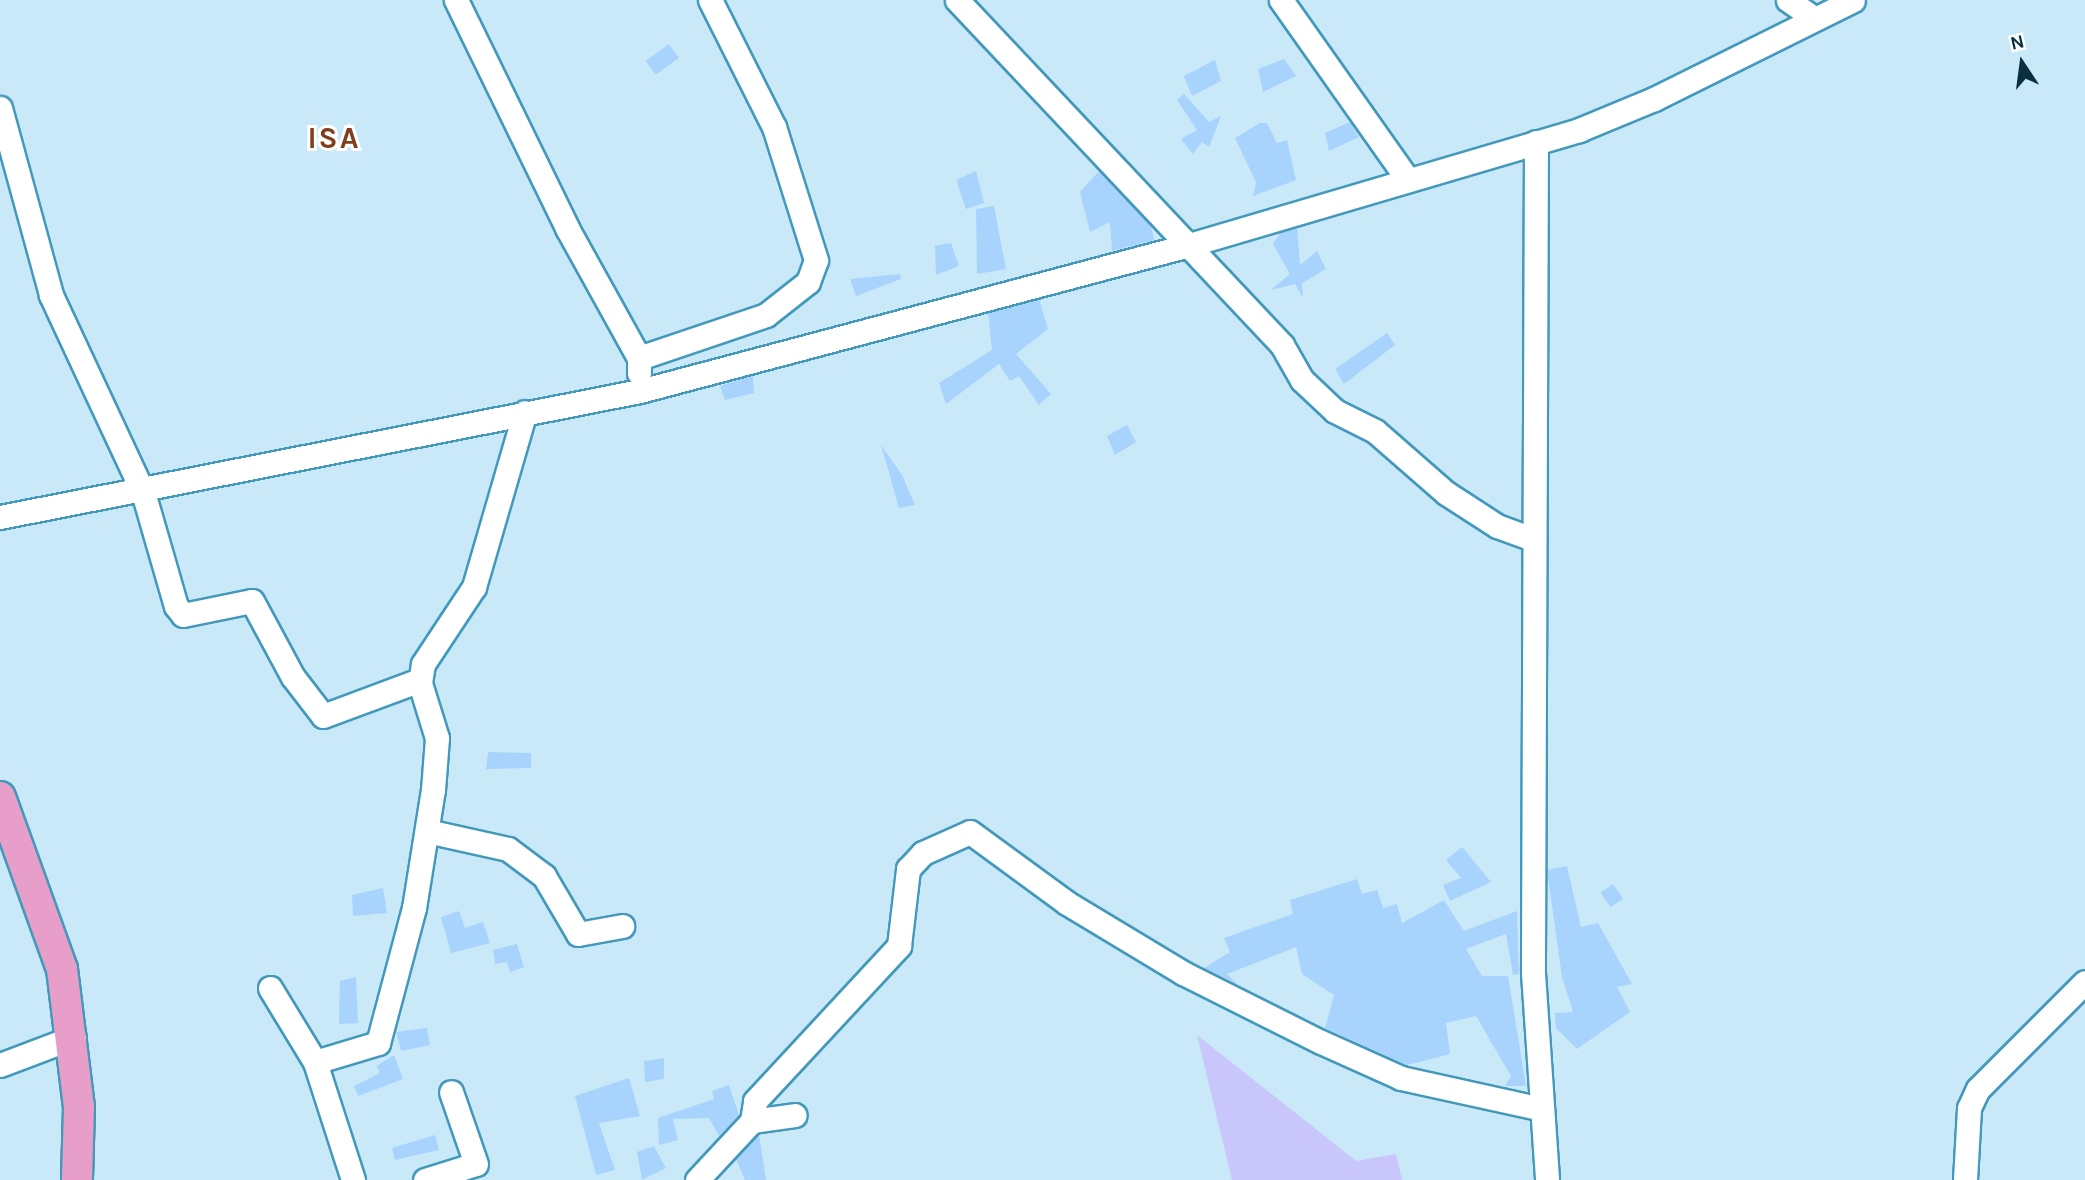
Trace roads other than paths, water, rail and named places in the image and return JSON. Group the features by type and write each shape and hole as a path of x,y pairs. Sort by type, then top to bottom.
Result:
{"main road":[{"path":"0,797 7,837 62,970 74,1037 77,1180"}],"street":[{"path":"456,0 567,228 639,358 640,391"},
{"path":"639,358 766,315 808,282 816,260 774,127 710,0"},
{"path":"957,0 1189,245 1335,411 1376,431 1477,514 1530,538"},
{"path":"1281,0 1406,177"},
{"path":"1787,0 1811,16"},
{"path":"0,517 143,492 525,412 640,391 1189,245 1406,177 1536,142 1654,99 1811,16 1853,0"},
{"path":"0,107 51,295 143,492 183,615 253,601 293,677 323,716 421,680"},
{"path":"1536,142 1540,331 1530,538 1533,973 1547,1180"},
{"path":"315,1062 379,1043 427,831 438,738 421,680 425,658 479,576 525,412"},
{"path":"427,831 508,849 544,876 578,934 622,926"},
{"path":"697,1180 752,1121 755,1101 899,946 908,869 923,853 970,832 1067,903 1183,973 1321,1042 1401,1078 1542,1110"},
{"path":"1965,1180 1969,1108 1978,1089 2085,982"},
{"path":"270,988 315,1062 353,1180"},
{"path":"0,1065 74,1037"},
{"path":"425,1180 476,1164 451,1092"},
{"path":"752,1121 795,1115"}],"district":[{"name":"ISA","path":"334,138"}]}
